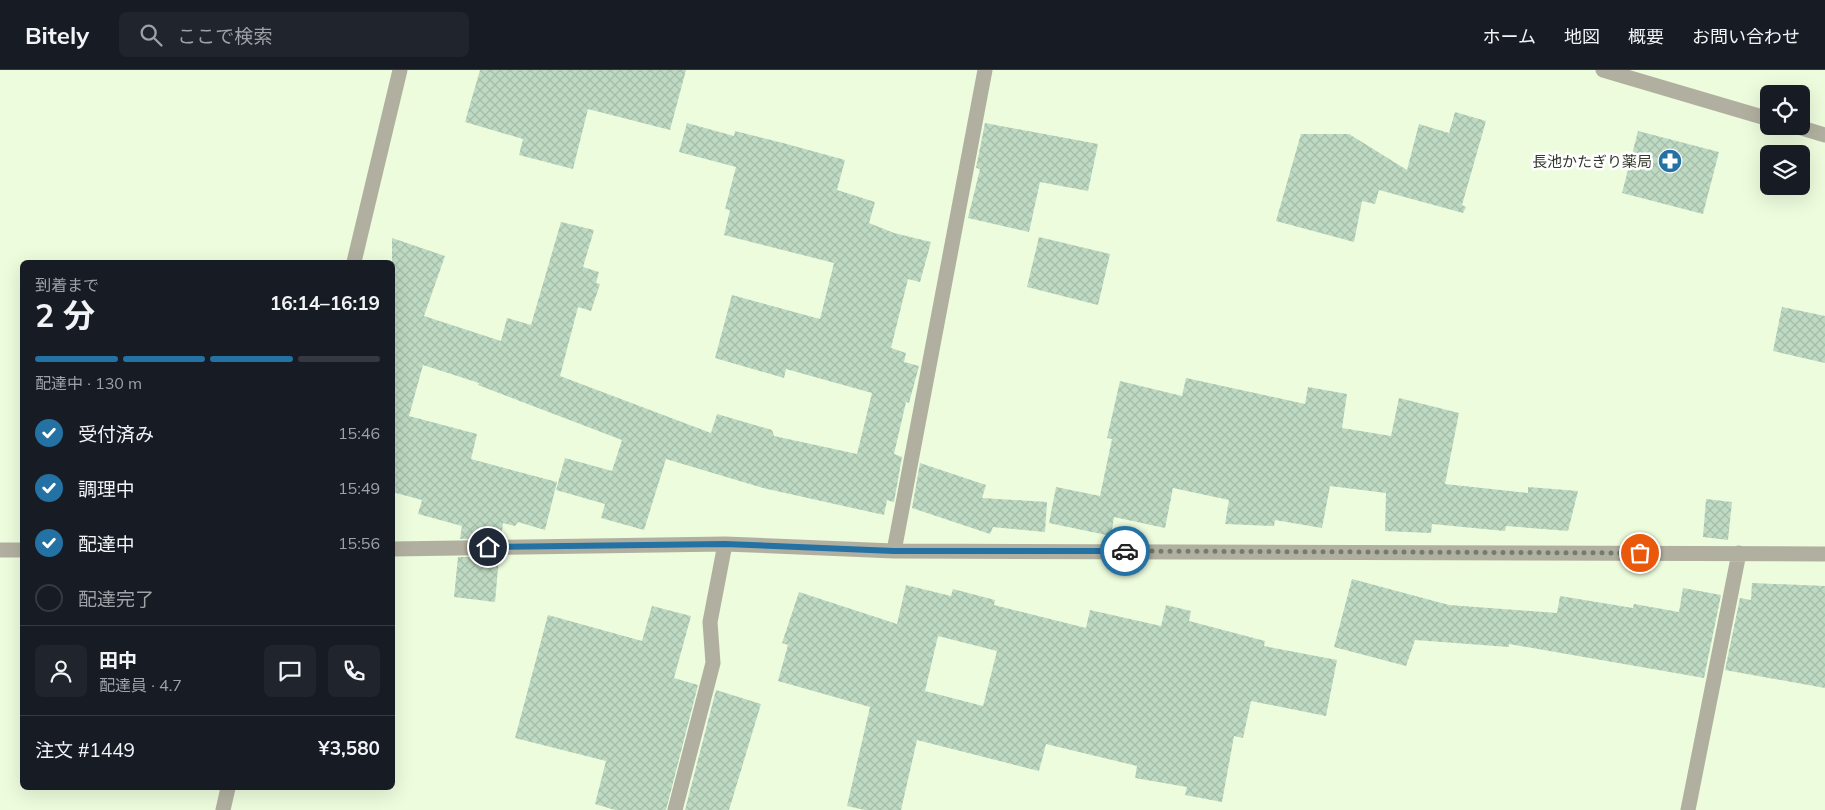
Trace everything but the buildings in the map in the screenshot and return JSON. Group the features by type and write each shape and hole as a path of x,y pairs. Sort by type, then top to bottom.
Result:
{"street":[{"path":"354,260 400,70"},
{"path":"894,551 986,70"},
{"path":"1603,70 1760,116"},
{"path":"1810,130 1825,135"},
{"path":"676,810 713,663 710,622 725,544"},
{"path":"395,549 725,544 894,551 1825,554"},
{"path":"0,550 20,550"},
{"path":"1688,810 1739,553"},
{"path":"223,810 228,790"}],"way so far":[{"path":"1125,551 1640,553"}],"place":[{"name":"長池かたぎり薬局","path":"1670,161"}],"route":[{"path":"488,547 725,544 894,551 1125,551"}]}
